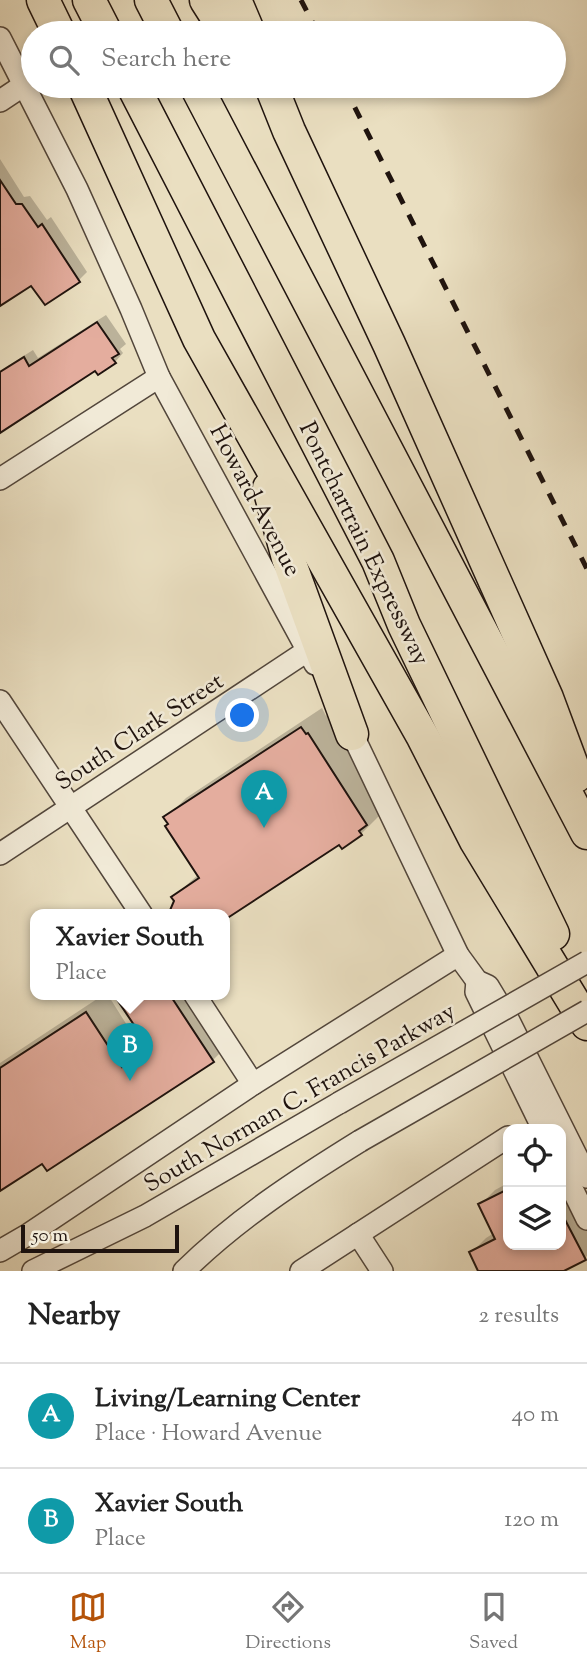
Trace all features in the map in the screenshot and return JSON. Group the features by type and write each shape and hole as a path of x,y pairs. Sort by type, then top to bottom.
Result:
{"highway":[{"path":"43,0 53,21"},
{"path":"89,0 100,21"},
{"path":"151,0 162,21"},
{"path":"206,0 219,21"},
{"path":"236,0 244,21"},
{"path":"89,98 199,339 423,737 476,841 587,1024"},
{"name":"Pontchartrain Expressway","path":"139,98 378,561 404,625 587,1005"},
{"path":"201,98 587,833"},
{"path":"268,98 289,131"},
{"path":"276,98 547,698 587,808"},
{"path":"257,443 288,558 352,734"}],"street":[{"name":"Howard Avenue","path":"0,38 21,79"},
{"path":"0,101 21,87"},
{"name":"Howard Avenue","path":"31,98 77,189 159,377 352,734 458,955 477,981 488,986 508,1019 587,1177"},
{"path":"0,480 159,377"},
{"name":"South Clark Street","path":"0,854 307,651"},
{"path":"0,701 138,909"},
{"name":"South Norman C. Francis Parkway","path":"0,1251 253,1084 458,955"},
{"name":"South Norman C. Francis Parkway","path":"33,1271 145,1216 587,962"},
{"name":"Howard Avenue","path":"477,981 476,992 532,1124"},
{"path":"198,1000 253,1084"},
{"path":"184,1271 259,1206 360,1141 587,1011"},
{"path":"301,1271 503,1140"},
{"path":"566,1176 587,1219"},
{"path":"358,1234 382,1271"}],"building":[{"path":"0,180 16,204 22,204 38,227 42,224 80,282 45,305 31,286 0,306"},
{"path":"97,322 119,354 112,358 116,363 98,375 95,371 0,433 0,372 24,357 29,366"},
{"path":"301,727 308,733 367,825 359,831 362,835 342,849 339,845 230,916 230,909 171,909 174,901 171,897 199,878 165,826 168,824 163,817"},
{"path":"117,1000 173,1000 214,1062 47,1171 42,1164 0,1191 0,1068 86,1012 122,1067 150,1049"},
{"path":"503,1192 503,1250 566,1250 566,1222 586,1260 564,1271 478,1271 469,1252 495,1239 478,1204"}],"railway":[{"path":"301,0 312,21"},
{"path":"350,98 587,569"}],"place":[{"name":"Living/Learning Center","path":"264,828"},
{"name":"Xavier South","path":"130,1081"}]}
